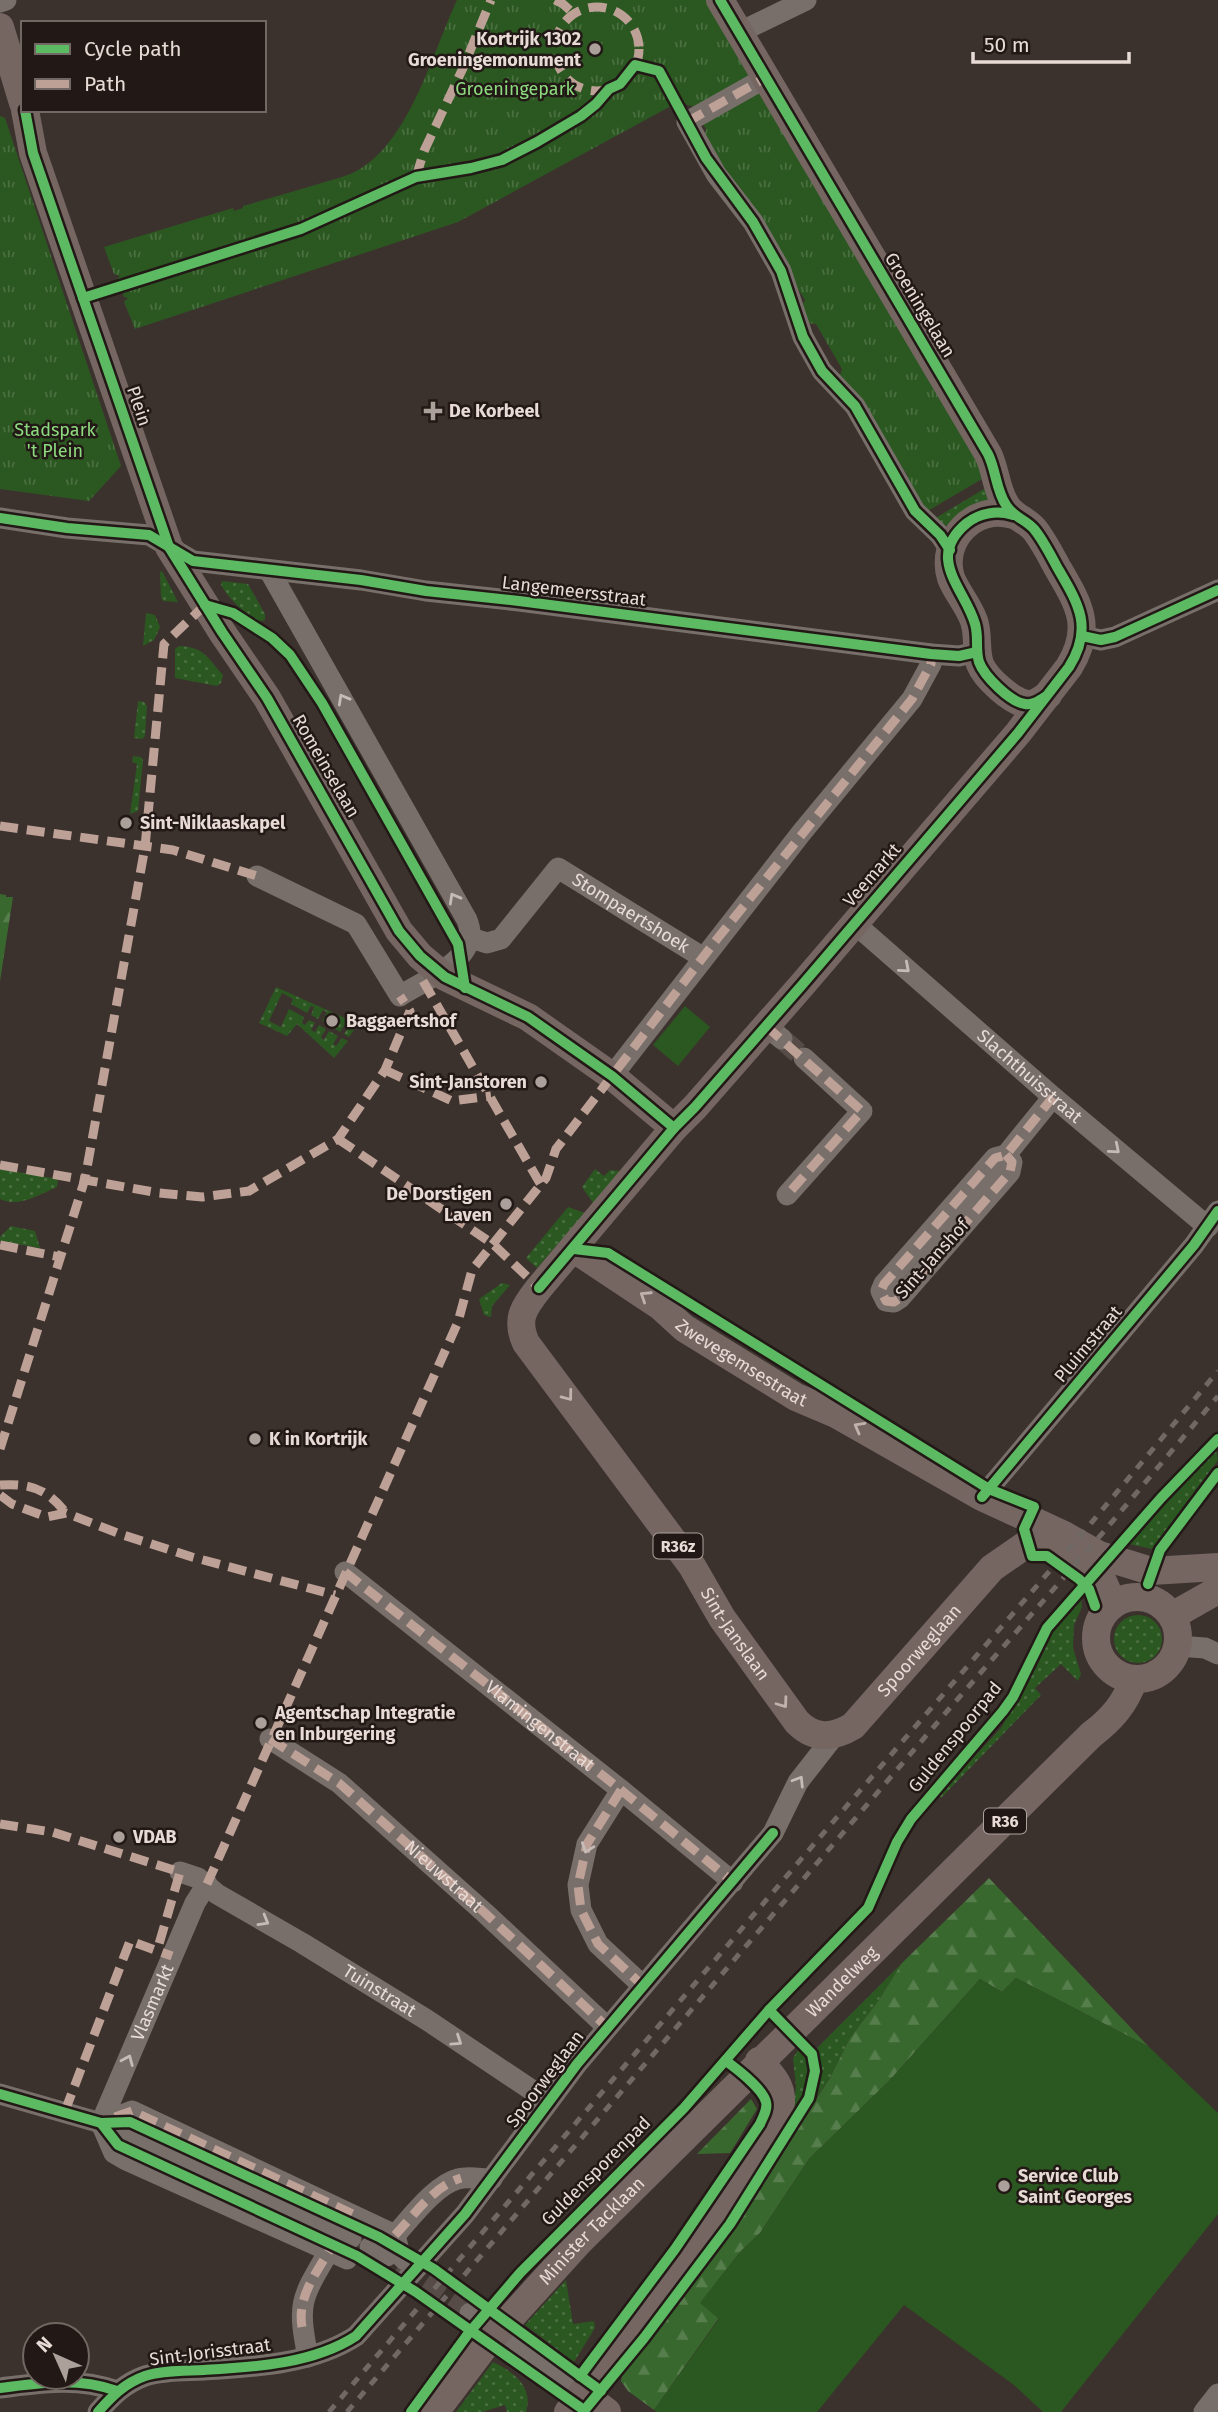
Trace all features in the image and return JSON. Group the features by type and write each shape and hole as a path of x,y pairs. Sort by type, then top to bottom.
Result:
{"main road":[{"name":"Groeningelaan","path":"723,1 988,454 1001,498 1013,515 1026,521 1038,535 1074,596 1081,615 1082,630"},
{"path":"0,27 4,59 21,98"},
{"name":"Plein","path":"25,112 33,153 169,547"},
{"path":"1013,515 989,513 971,520 958,533 950,550 949,568 951,578 975,623 977,652 988,677 1016,700 1030,704 1048,695"},
{"name":"Romeinselaan","path":"169,547 267,698 399,931 414,950 438,972 465,988 528,1017 612,1076"},
{"name":"Veemarkt","path":"526,1343 520,1327 523,1309 674,1128 774,1033 854,923 1048,695 1075,657 1082,630"},
{"path":"612,1076 674,1128"},
{"name":"Zwevegemsestraat","path":"574,1249 660,1306 684,1328 785,1390 836,1414 982,1497 1064,1535 1099,1555 1110,1565 1120,1601"},
{"name":"Sint-Janslaan","path":"526,1343 692,1566 718,1612 797,1722 813,1734 834,1736"},
{"name":"Zwevegemsestraat","path":"919,1461 950,1492 992,1517 1002,1528 1005,1541 992,1568"},
{"path":"992,1568 1028,1543 1046,1541 1092,1567 1120,1601"},
{"name":"Zwevegemsestraat","path":"1099,1555 1152,1571 1218,1567"},
{"name":"Spoorweglaan","path":"834,1736 853,1726 992,1568"},
{"path":"1171,1616 1218,1590"},
{"path":"1148,1598 1166,1608 1171,1616 1177,1630 1177,1646 1166,1667 1146,1678 1123,1675 1101,1656 1096,1637 1101,1619 1120,1601 1148,1598"},
{"name":"Wandelweg","path":"759,2061 1091,1735 1112,1719 1119,1710 1123,1675"},
{"path":"607,2412 575,2403 635,2327 773,2130 781,2104 781,2093 778,2082 759,2061"},
{"name":"Minister Tacklaan","path":"435,2412 484,2347 578,2243 759,2061"}],"street":[{"path":"0,2 6,0"},
{"path":"740,32 806,0"},
{"path":"767,77 687,122 716,174 753,222 781,271 803,337 822,371 855,406 915,512 940,535 950,550"},
{"path":"0,518 67,528 149,535 169,547"},
{"name":"Langemeersstraat","path":"169,547 193,561 931,654 959,656 977,652"},
{"path":"257,876 356,925 400,996 464,954 471,938 467,920 269,570"},
{"path":"1082,630 1101,640 1115,637 1218,590"},
{"path":"612,1076 702,957 912,699 931,664 931,654"},
{"name":"Stompaertshoek","path":"471,938 487,943 501,939 558,868 702,957"},
{"name":"Slachthuisstraat","path":"854,923 1053,1097 1213,1219"},
{"path":"787,1195 862,1111 803,1058"},
{"name":"Sint-Janshof","path":"1006,1154 1012,1162 1010,1172 900,1298 894,1302 886,1301 881,1292 884,1284 995,1158 1006,1154 1053,1097"},
{"name":"Pluimstraat","path":"982,1497 1213,1219"},
{"name":"Vlamingenstraat","path":"345,1572 733,1882"},
{"path":"1177,1646 1205,1648 1218,1654"},
{"name":"Spoorweglaan","path":"343,2344 356,2336 390,2301 492,2179 548,2101 607,2027 774,1833 798,1782 834,1736"},
{"name":"Nieuwstraat","path":"270,1740 339,1783 607,2027"},
{"path":"621,1790 587,1844 578,1885 582,1910 598,1944 643,1986"},
{"name":"Tuinstraat","path":"180,1872 198,1878 217,1895 302,1943 427,2020 548,2101"},
{"name":"Vlasmarkt","path":"101,2123 195,1903 207,1884"},
{"path":"0,2094 101,2123 132,2111 386,2230 400,2255 362,2252 126,2160 114,2153 101,2123"},
{"path":"308,2357 301,2326 302,2305 309,2286 362,2252 386,2230 450,2182 461,2178 492,2179"},
{"path":"470,2312 575,2403"},
{"name":"Sint-Jorisstraat","path":"117,2391 146,2376 308,2357 343,2344"},
{"path":"0,2388 62,2381 95,2384 117,2391 98,2412"},
{"path":"1203,2412 1218,2394"}],"green space":[{"name":"Groeningepark","path":"457,0 712,0 987,476 926,512 906,485 908,476 840,375 842,369 816,324 807,323 803,304 805,300 722,170 705,134 706,129 692,106 682,100 458,222 135,329 124,302 128,298 124,297 117,279 120,276 114,274 104,247 233,208 234,211 360,169 378,155 407,115"},
{"name":"Stadspark 't Plein","path":"0,116 5,118 121,466 89,501 0,489"},
{"path":"989,486 989,500 947,526 934,519"},
{"path":"162,571 178,602 163,601 161,598"},
{"path":"222,581 248,584 265,614 265,620 258,622 242,610 224,590"},
{"path":"146,613 155,615 160,627 154,640 143,646"},
{"path":"179,646 194,648 204,654 223,675 221,683 217,686 175,678 175,649"},
{"path":"138,701 147,706 145,736 142,739 134,738"},
{"path":"133,756 143,760 138,811 130,814 137,764 132,762"},
{"path":"0,894 13,897 0,981"},
{"path":"276,987 358,1024 349,1037 344,1034 350,1025 346,1023 340,1032 332,1027 337,1018 333,1016 328,1025 322,1021 327,1012 323,1010 318,1019 311,1015 314,1007 311,1006 307,1013 291,1004 293,999 282,993 269,1021 281,1027 289,1009 304,1017 302,1023 305,1025 309,1020 315,1023 311,1030 315,1032 319,1025 326,1029 321,1037 324,1040 329,1031 338,1036 333,1044 336,1046 342,1038 348,1041 334,1058 297,1024 287,1036 259,1023"},
{"path":"685,1006 710,1027 678,1066 653,1045"},
{"path":"0,1169 58,1179 57,1187 21,1201 0,1199"},
{"path":"595,1169 604,1176 610,1170 620,1171 593,1203 582,1187"},
{"path":"568,1207 585,1213 537,1268 526,1258"},
{"path":"11,1226 35,1231 40,1248 0,1241 0,1237"},
{"path":"502,1283 510,1285 492,1306 491,1317 484,1315 479,1299"},
{"path":"1216,1448 1218,1460 1152,1549 1129,1544"},
{"path":"1081,1597 1082,1607 1074,1625 1073,1648 1081,1674 1078,1681 1061,1664 1035,1688 1041,1695 941,1798 938,1795 1001,1728 1020,1695 1039,1651"},
{"path":"1138,1615 1155,1622 1162,1639 1155,1656 1138,1663 1121,1656 1114,1639 1121,1622"},
{"path":"989,1878 1149,2047 1016,1978 1002,1992 980,1979 890,2080 809,2159 760,2233 740,2252 701,2302 719,2318 654,2410 628,2391 621,2381 623,2371 732,2226 830,2078 850,2038 879,2000 902,1963"},
{"path":"902,1963 879,2000 850,2038 830,2078 789,2137 816,2093 817,2048"},
{"name":"Service Club Saint Georges","path":"1016,1978 1149,2047 1218,2113 1218,2214 1061,2412 1043,2412 1014,2385 904,2305 817,2412 654,2410 719,2319 700,2303 740,2252 760,2233 809,2159 890,2080 980,1979 1002,1992"},
{"path":"800,2047 810,2056 811,2074 806,2098 792,2121 796,2086 793,2058"},
{"path":"751,2099 757,2109 730,2153 697,2154"},
{"path":"566,2280 573,2324 594,2321 595,2328 574,2362 525,2325"},
{"path":"493,2362 515,2376 525,2388 528,2403 526,2412 507,2412 505,2405 482,2412 456,2412"}],"tunnel":[{"path":"782,1039 804,1058"},
{"path":"400,2264 470,2313"}],"railway":[{"path":"329,2412 1092,1522 1218,1371"},
{"path":"347,2412 1218,1396"}],"marked path":[{"path":"416,177 424,151 491,0"},
{"path":"555,0 574,14"},
{"path":"597,7 620,14 632,26 639,49 632,72 620,84 597,91 574,84 562,72 555,49 562,26 574,14 597,7"},
{"path":"687,122 767,77"},
{"path":"0,1449 85,1179 145,847 164,644 205,605"},
{"path":"207,1884 458,1322 472,1270 546,1178 556,1149 717,939 912,699 931,664 931,654"},
{"path":"0,826 173,850 257,876"},
{"path":"423,981 541,1185"},
{"path":"0,1165 159,1193 202,1197 249,1191 338,1139 385,1070 410,1011 400,996"},
{"path":"766,1026 862,1111 787,1195"},
{"path":"385,1070 452,1101 491,1096"},
{"path":"1006,1155 1012,1162 1010,1172 900,1298 894,1302 886,1301 881,1291 884,1284 995,1158 1006,1155 1053,1097"},
{"path":"338,1139 493,1244 539,1288"},
{"path":"0,1245 60,1257"},
{"path":"0,1485 20,1485 37,1489 52,1498 66,1513"},
{"path":"0,1495 12,1504 47,1517 66,1513 192,1557 335,1595"},
{"path":"345,1572 733,1882"},
{"path":"270,1739 339,1783 485,1913 607,2027"},
{"path":"621,1790 587,1844 578,1885 581,1910 598,1944 643,1986"},
{"path":"0,1824 52,1832 180,1872 157,1951"},
{"path":"65,2111 130,1941 172,1956"},
{"path":"115,2117 132,2111 357,2216"},
{"path":"395,2235 433,2194 461,2178"},
{"path":"302,2327 305,2297 329,2251"}],"cycle path":[{"path":"539,1288 674,1128 802,985 1018,733 1069,667 1081,640 1082,627 1077,604 1046,547 1034,529 1006,505 988,454 720,0"},
{"path":"83,298 301,229 416,177 502,160 581,116 609,89 620,84 635,65 659,71 706,158 753,222 781,271 803,337 822,371 855,406 915,511 940,535 950,550"},
{"path":"25,112 33,153 169,547 267,698 399,931 420,956 445,977 528,1017 612,1076 674,1128"},
{"path":"1013,515 989,513 967,523 955,536 949,549 948,561 951,574 975,624 979,662 986,674 1005,694 1019,702 1031,704 1045,697"},
{"path":"0,518 67,528 149,535 193,561 361,580 426,591 931,654 959,656 977,652"},
{"path":"1082,636 1101,640 1115,637 1218,590"},
{"path":"205,605 233,613 272,638 290,655 322,703 458,944 465,988"},
{"path":"982,1497 1194,1245 1218,1211"},
{"path":"574,1249 608,1253 989,1489 1034,1507 1024,1529 1032,1556 1047,1556 1079,1579 1089,1589 1095,1606"},
{"name":"Guldenspoorpad","path":"411,2412 468,2334 520,2273 684,2108 769,2010 868,1908 897,1842 911,1819 1013,1697 1047,1628 1161,1498 1218,1439"},
{"path":"1148,1584 1160,1550 1218,1473"},
{"path":"98,2412 119,2391 145,2376 283,2362 321,2353 356,2336 465,2214 577,2064 773,1833"},
{"path":"583,2412 644,2338 730,2224 809,2098 815,2071 812,2054 769,2010"},
{"path":"580,2376 675,2249 760,2124 766,2107 764,2097 726,2061"},
{"path":"0,2094 101,2123 130,2122 379,2237 434,2269 601,2391"},
{"path":"101,2123 118,2145 357,2256 416,2292 584,2410"},
{"path":"0,2388 73,2383 117,2391"}],"place":[{"name":"Kortrijk 1302 Groeningemonument","path":"595,49"},
{"name":"De Korbeel","path":"433,411"},
{"name":"Sint-Niklaaskapel","path":"126,823"},
{"name":"Baggaertshof","path":"332,1021"},
{"name":"Sint-Janstoren","path":"541,1082"},
{"name":"De Dorstigen Laven","path":"506,1204"},
{"name":"K in Kortrijk","path":"255,1439"},
{"name":"Agentschap Integratie en Inburgering","path":"261,1723"},
{"name":"VDAB","path":"119,1837"},
{"name":"Service Club Saint Georges","path":"1004,2186"}]}
